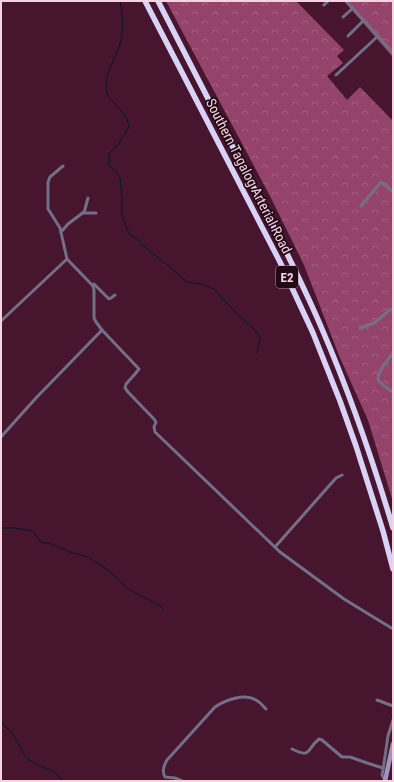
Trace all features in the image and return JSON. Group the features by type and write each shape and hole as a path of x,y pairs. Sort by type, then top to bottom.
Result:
{"highway":[{"name":"Southern Tagalog Arterial Road","path":"145,1 280,262 313,333 356,446 383,531 393,569"},
{"name":"Southern Tagalog Arterial Road","path":"158,1 286,251 322,328 350,397 366,442 393,528"}],"main road":[{"path":"385,780 393,744"}],"street":[{"path":"324,5 328,1"},
{"path":"346,1 393,52"},
{"path":"343,17 353,8"},
{"path":"348,36 364,20"},
{"path":"336,75 378,36"},
{"path":"63,166 53,174 48,182 48,202 50,212 59,226 68,259 93,286 94,318 96,322 139,369 126,384 125,388 154,419 156,422 154,427 155,432 280,552 344,599 393,629"},
{"path":"361,206 381,182 393,192"},
{"path":"61,232 85,209 88,198"},
{"path":"81,214 96,213"},
{"path":"1,321 68,259"},
{"path":"93,286 94,284 108,299 115,295"},
{"path":"360,328 374,323 393,309"},
{"path":"1,437 36,398 102,330"},
{"path":"393,353 378,374 380,383 393,392"},
{"path":"275,547 336,478 342,475"},
{"path":"182,781 175,778 165,777 165,763 215,707 235,698 246,697 255,699 266,709"},
{"path":"378,700 393,706"},
{"path":"385,780 382,775 388,736 393,720"},
{"path":"292,749 301,753 308,752 319,739 342,757 350,757 383,768"}],"green space":[{"path":"166,1 296,1 344,50 337,56 343,63 327,76 347,100 360,87 393,121 393,502 368,420 340,358 304,265 271,198"},
{"path":"344,1 393,1 393,57 391,55"}],"waterway":[{"path":"120,1 122,35 119,47 108,72 106,88 108,96 124,114 129,127 118,145 109,153 109,165 120,177 122,216 129,234 187,282 200,284 214,289 235,312 255,330 260,338 257,353"},
{"path":"1,528 15,528 32,531 41,542 88,557 108,570 128,589 159,605 163,609"},
{"path":"1,721 14,736 24,754 31,761 53,771 64,781"}]}
